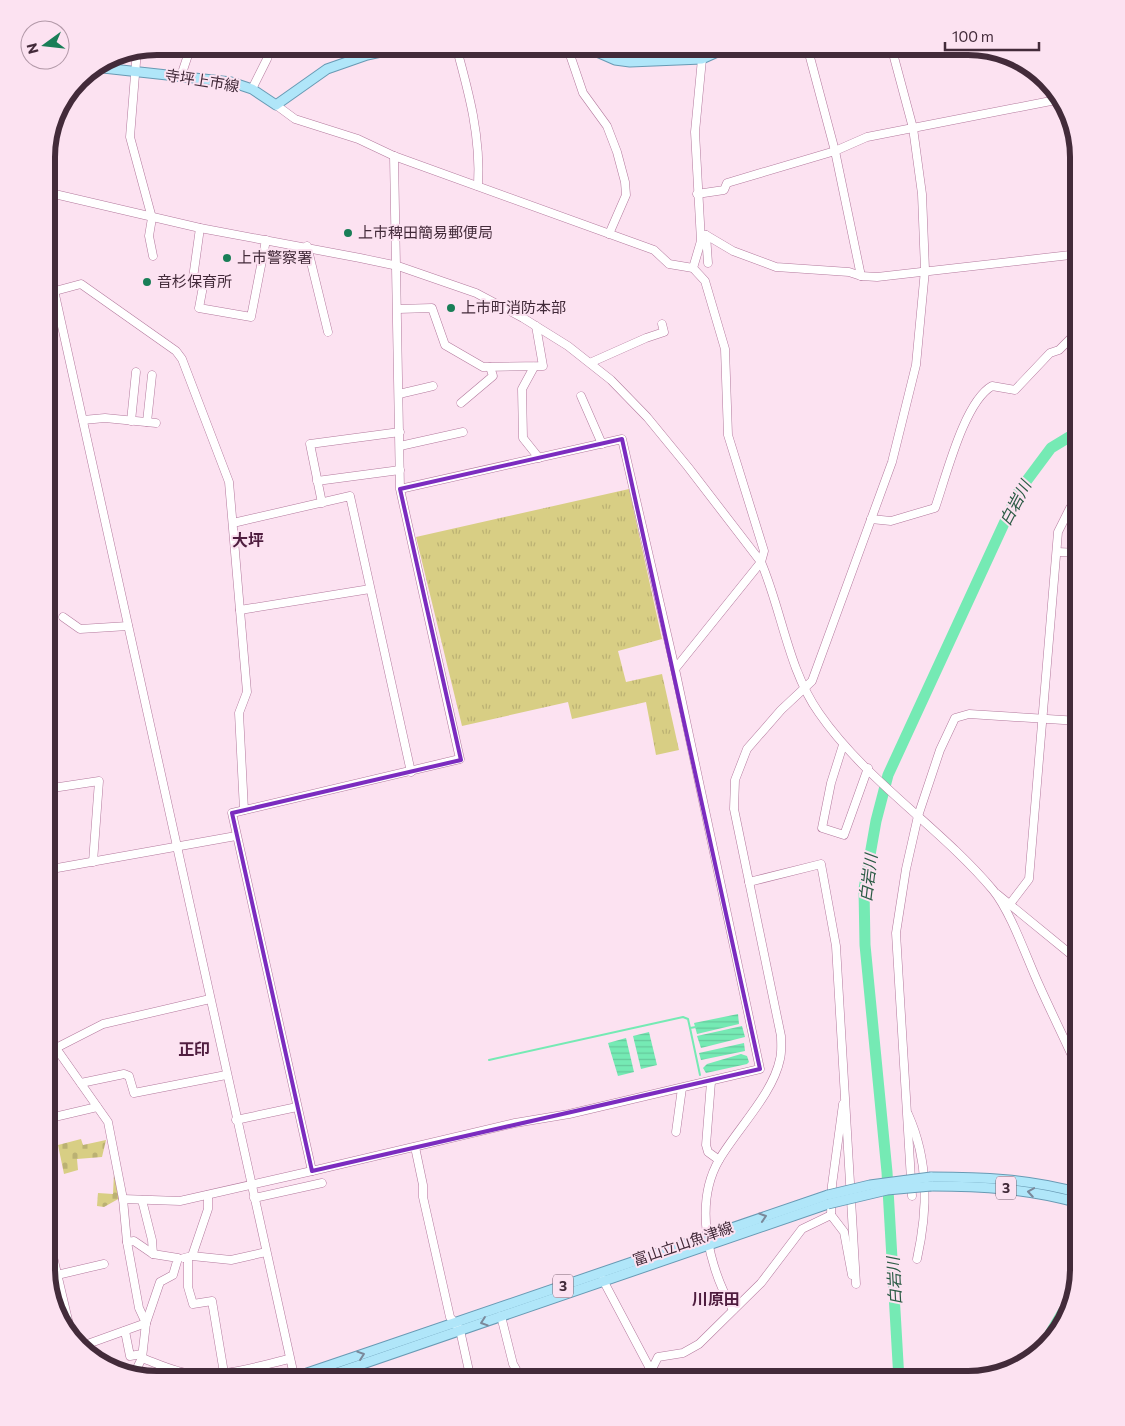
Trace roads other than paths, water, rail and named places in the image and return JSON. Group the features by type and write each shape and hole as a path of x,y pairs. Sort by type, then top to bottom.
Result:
{"main road":[{"path":"276,105 319,72 355,55"},
{"path":"605,55 622,62 702,59 711,55"},
{"name":"寺坪上市線","path":"107,69 231,82 252,89 276,105"},
{"name":"富山立山魚津線","path":"340,1371 707,1235 828,1199 850,1194 887,1190 911,1183 994,1178 1070,1191"},
{"name":"富山立山魚津線","path":"931,1181 1036,1192 1070,1200"},
{"name":"富山立山魚津線","path":"317,1371 457,1327 501,1316 708,1245 828,1199"}],"street":[{"path":"181,76 188,55"},
{"path":"459,55 470,95 478,140 478,186"},
{"path":"570,55 583,93 608,126 625,182 626,195 609,234"},
{"path":"809,55 835,151 861,276"},
{"path":"733,1310 724,1294 708,1245 707,1197 710,1178 719,1160 772,1081 780,1059 781,1036 778,1012 734,809 735,780 747,749 781,710 812,680 871,519 902,425 916,365 925,270 922,194 913,128 893,55"},
{"path":"136,57 130,137 152,218 149,236 153,256"},
{"path":"252,89 267,59"},
{"path":"693,268 701,241 695,132 702,59"},
{"path":"697,194 724,190 727,182 835,151 867,137 1053,100"},
{"path":"276,105 295,119 358,139 394,156 654,250 669,264 693,268 705,281 726,349 728,435 764,551 761,562 675,669"},
{"path":"312,1171 232,813 460,759 400,489 398,266 394,156"},
{"path":"55,194 152,218 307,246 398,266 476,293 536,326 592,362 647,418 761,562 804,688 818,712 843,745 957,851 995,892 1070,954"},
{"path":"200,228 193,278 204,281 199,308 251,317 266,240"},
{"path":"708,263 706,235 733,251 763,264 776,267 850,272 861,276 877,277 925,270 1070,255"},
{"path":"307,246 328,332"},
{"path":"244,810 239,713 247,692 229,482 182,359 176,351 82,284 55,291 292,1371"},
{"path":"398,309 432,308 445,345 483,367 543,366 536,326"},
{"path":"592,362 664,332 662,324"},
{"path":"871,519 891,521 935,508 962,432 976,403 985,390 992,386 1015,390 1050,353 1059,350 1070,339"},
{"path":"534,366 522,389 523,438 539,458"},
{"path":"461,403 493,376 490,367"},
{"path":"131,421 136,372"},
{"path":"147,422 152,375"},
{"path":"399,394 433,386"},
{"path":"581,396 602,444"},
{"path":"83,420 156,422"},
{"path":"322,503 310,444 400,432"},
{"path":"400,446 463,432"},
{"path":"123,1199 180,1200 208,1195 515,1123 569,1114 711,1082 760,1068 675,669 622,439 400,489"},
{"path":"317,480 400,470"},
{"path":"233,523 350,496 411,772"},
{"path":"1010,904 1029,879 1058,552 1058,532 1070,508"},
{"path":"1058,552 1070,552"},
{"path":"240,610 370,589"},
{"path":"63,617 80,629 128,626"},
{"path":"911,1183 896,933 906,869 918,816 940,750 955,718 969,714 1070,720"},
{"path":"843,745 831,783 822,828 844,835 868,768"},
{"path":"55,788 99,781 93,862"},
{"path":"55,868 236,836"},
{"path":"749,882 821,864 836,946 856,1284 853,1280 844,1232 831,1216 832,1185 841,1106 844,1102"},
{"path":"995,892 1017,935 1070,1051"},
{"path":"146,1323 139,1308 127,1242 123,1199 108,1122 56,1048 103,1024 210,999"},
{"path":"81,1083 124,1074 129,1076 134,1093 226,1075"},
{"path":"711,1082 706,1145 708,1152 719,1160"},
{"path":"676,1132 682,1088"},
{"path":"55,1117 97,1107"},
{"path":"236,1120 297,1107"},
{"path":"905,1107 913,1125 924,1167 926,1198 924,1222 917,1259"},
{"path":"416,1147 423,1185 423,1197 450,1317 457,1327 469,1371"},
{"path":"254,1198 322,1183"},
{"path":"208,1195 208,1209 190,1257 188,1287 193,1304 212,1301 224,1371"},
{"path":"142,1200 152,1240 153,1254"},
{"path":"651,1371 658,1357 683,1353 699,1344 761,1283 802,1229 831,1216"},
{"path":"127,1242 134,1241 153,1254 178,1258 231,1260 266,1252"},
{"path":"137,1369 142,1356 146,1323 160,1282 173,1275 178,1258"},
{"path":"57,1275 104,1264"},
{"path":"55,1271 57,1275 57,1289"},
{"path":"603,1280 651,1371"},
{"path":"501,1316 513,1364 517,1371"},
{"path":"88,1344 146,1323"},
{"path":"125,1331 130,1356 142,1356 177,1371"},
{"path":"233,1371 289,1359"}],"waterway":[{"name":"白岩川","path":"898,1371 887,1172 865,945 864,889 876,821 888,775 1019,491 1051,448 1070,436"},
{"path":"489,1060 683,1017 688,1019 690,1028"},
{"path":"696,1027 690,1028 700,1075"},
{"path":"1041,1340 1066,1298"}],"place":[{"name":"上市稗田簡易郵便局","path":"348,233"},
{"name":"上市警察署","path":"227,258"},
{"name":"音杉保育所","path":"147,282"},
{"name":"上市町消防本部","path":"451,308"}],"district":[{"name":"大坪","path":"248,540"},
{"name":"正印","path":"194,1049"},
{"name":"川原田","path":"716,1299"}]}
